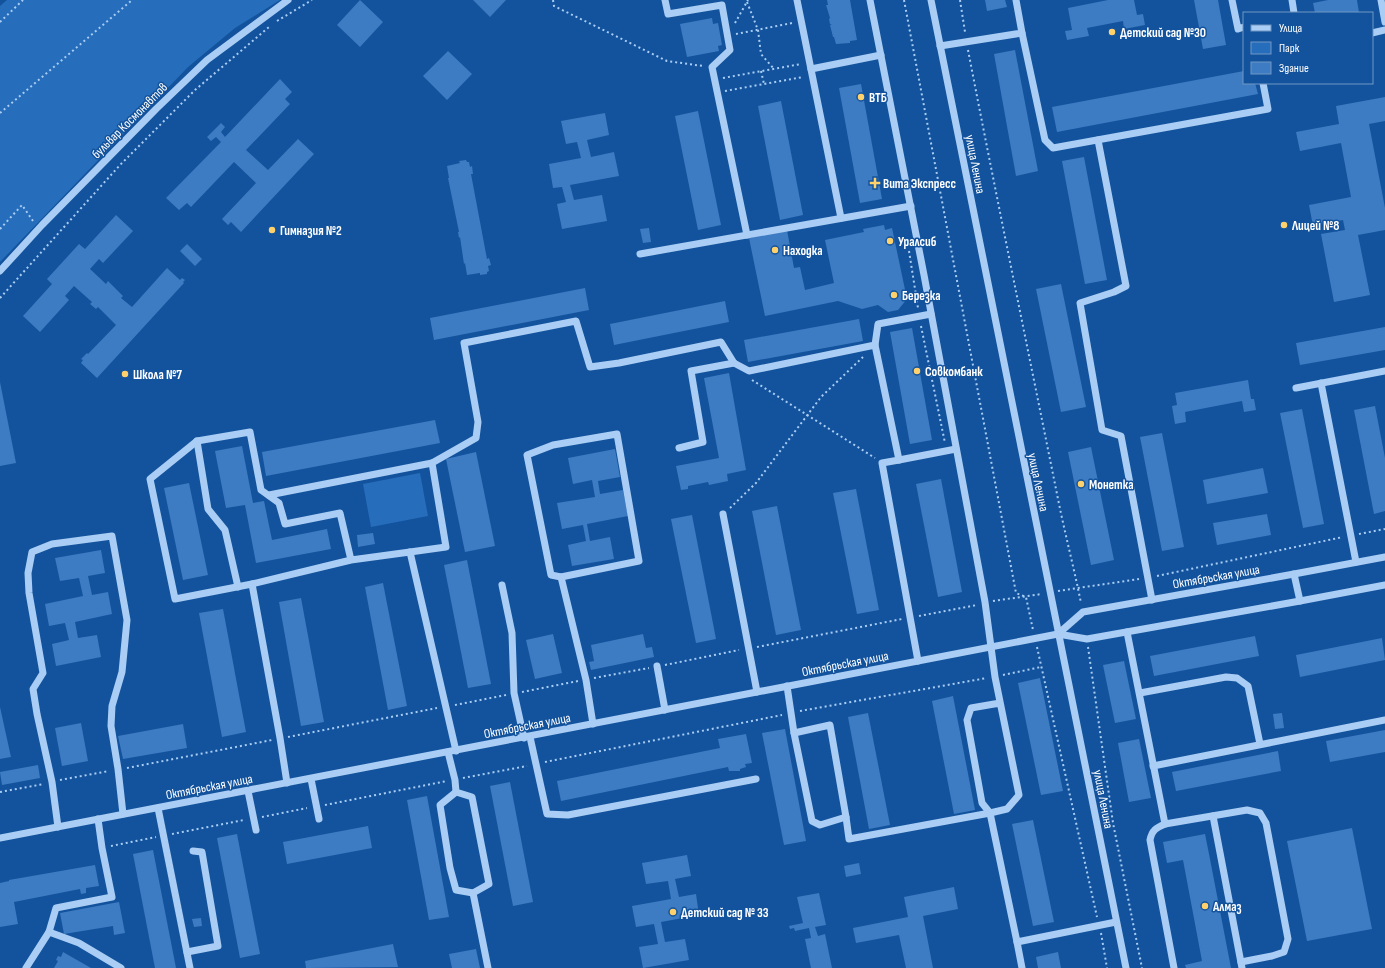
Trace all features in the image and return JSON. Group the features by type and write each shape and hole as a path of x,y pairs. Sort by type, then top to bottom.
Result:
{"street":[{"name":"бульвар Космонавтов","path":"0,271 42,225 206,60 288,0"},
{"path":"665,0 668,14 722,5 730,50 712,67 747,235"},
{"path":"797,0 841,218"},
{"path":"794,734 830,725 849,839 1007,809 1019,795 995,677 985,602 911,206 870,0"},
{"name":"улица Ленина","path":"931,0 1126,968"},
{"path":"1016,0 1046,140 1053,148 1268,109 1263,84"},
{"path":"1232,0 1238,29 1243,27"},
{"path":"1292,0 1294,12"},
{"path":"1381,0 1385,22"},
{"path":"1373,33 1385,30"},
{"path":"940,46 1022,33"},
{"path":"811,69 881,54"},
{"path":"1098,140 1126,286 1114,292 1080,303 1102,430 1122,436 1152,600"},
{"path":"640,254 911,206"},
{"path":"899,460 875,346 878,324 931,314"},
{"path":"269,494 432,463 476,438 478,422 464,343 576,321 590,367 619,363 721,342 734,362 749,371 875,346"},
{"path":"679,448 703,442 691,371 734,362"},
{"path":"1296,388 1385,371"},
{"path":"1321,384 1356,562"},
{"path":"351,560 340,513 285,524 279,503 269,494 261,490 250,432 198,441 150,479 175,599 252,584 351,560 446,547 432,463"},
{"path":"617,434 639,561 561,577 551,575 527,455 553,445 617,434"},
{"path":"198,441 208,509 225,530 238,587"},
{"path":"918,661 882,463 956,450"},
{"path":"723,514 756,692"},
{"path":"58,827 52,782 33,689 43,673 29,593 28,573 32,552 52,544 112,536 126,620 122,672 112,706 111,726 123,814"},
{"path":"410,552 445,707 452,751 456,792"},
{"name":"Октябрьская улица","path":"1082,612 1385,557"},
{"path":"1294,574 1300,601"},
{"path":"561,577 586,680 593,724"},
{"path":"252,584 287,783"},
{"path":"502,585 512,633 514,694 536,764 547,814 568,815 756,779"},
{"name":"Октябрьская улица","path":"0,838 1035,638 1058,634 1087,639 1385,585"},
{"path":"1058,634 1082,612"},
{"path":"1127,632 1166,824"},
{"path":"657,666 664,710"},
{"path":"1140,693 1226,677 1237,678 1248,686 1260,744"},
{"path":"787,686 794,734 812,821 820,825 846,817"},
{"path":"1000,702 971,708 967,720 982,803 990,813 1022,968"},
{"path":"1153,766 1385,720"},
{"path":"311,779 318,819"},
{"path":"248,791 256,830"},
{"path":"456,792 472,797 490,884 473,893 456,890 450,868 440,805 456,792"},
{"path":"158,808 190,968"},
{"path":"1174,968 1150,840 1152,833 1157,828 1166,824 1247,810 1260,812 1266,823 1268,831 1288,938 1284,952 1241,965 1213,816"},
{"path":"26,968 49,932 56,908 112,897 98,819"},
{"path":"187,952 218,946 202,852 193,851"},
{"path":"473,893 488,968"},
{"path":"1017,942 1116,922"},
{"path":"49,932 79,943 120,968"}],"path":[{"path":"0,22 23,0"},
{"path":"0,114 132,0"},
{"path":"275,22 312,0"},
{"path":"553,0 554,6 668,61 712,67"},
{"path":"904,0 1016,593 1026,597"},
{"path":"960,0 988,153 1058,501 1082,612"},
{"path":"727,36 748,1"},
{"path":"748,1 758,30 761,54 774,69"},
{"path":"727,36 802,21"},
{"path":"0,298 120,165 189,95 269,27"},
{"path":"715,80 774,69 811,69"},
{"path":"718,92 764,84 811,69"},
{"path":"761,71 764,84"},
{"path":"0,229 22,205 33,221"},
{"path":"723,514 756,483 821,397 875,346"},
{"path":"749,371 747,378 882,463"},
{"path":"0,792 910,618 985,602 1148,578 1385,529"},
{"path":"1026,597 1099,925 1107,968"},
{"path":"1087,639 1113,822 1142,968"},
{"path":"102,848 791,713 995,677 1041,666"}],"green space":[{"path":"7,0 280,0 235,28 188,67 0,262 0,6"},
{"path":"420,473 428,516 371,527 363,484"}],"building":[{"path":"360,0 383,22 360,47 337,25"},
{"path":"473,0 506,0 490,17"},
{"path":"827,0 850,0 857,40 850,41 850,43 836,44 830,25 832,24 830,24 830,18 826,5 828,5"},
{"path":"985,0 1005,0 1007,7 987,11"},
{"path":"1108,0 1134,0 1137,15 1143,14 1145,25 1124,29 1123,21 1087,28 1089,36 1067,40 1065,31 1072,30 1068,8"},
{"path":"1194,0 1218,0 1226,45 1203,49"},
{"path":"1328,0 1357,0 1359,12 1315,12 1313,3"},
{"path":"712,18 713,24 718,23 722,45 718,46 719,51 687,57 680,24"},
{"path":"1015,50 1038,171 1016,176 994,54"},
{"path":"448,51 472,74 447,100 423,76"},
{"path":"1243,71 1243,84 1255,84 1258,94 1057,132 1052,107"},
{"path":"280,79 292,92 285,99 290,104 246,150 268,170 298,139 314,154 241,232 231,222 228,225 222,219 256,183 234,162 191,207 187,203 179,210 166,198 221,142 216,137 211,141 207,137 221,123 225,127 221,132 225,137"},
{"path":"861,84 882,199 860,203 839,88"},
{"path":"1385,97 1385,121 1369,124 1385,208 1385,230 1358,235 1370,295 1334,302 1321,234 1345,230 1343,220 1313,226 1309,205 1351,197 1341,143 1300,151 1296,132 1339,124 1336,106"},
{"path":"781,101 803,215 780,220 758,106"},
{"path":"698,111 721,225 698,230 675,116"},
{"path":"605,113 609,135 587,140 591,157 614,152 619,176 570,185 574,200 602,195 607,221 562,229 557,204 566,202 562,187 553,188 549,164 581,158 577,142 566,144 561,121"},
{"path":"1084,157 1107,280 1085,284 1062,161"},
{"path":"466,160 469,162 470,167 472,166 473,174 471,174 487,259 489,258 491,265 488,266 489,271 487,274 480,275 480,273 467,275 460,237 459,238 447,166"},
{"path":"116,215 133,231 103,263 99,259 90,269 106,284 108,281 123,296 121,298 132,307 167,268 180,280 182,278 185,280 183,282 184,283 97,378 81,363 83,360 81,359 87,353 88,354 116,325 98,307 96,309 90,304 92,302 74,286 65,296 69,300 40,332 23,316 52,284 47,279 79,244 85,249"},
{"path":"884,225 885,230 892,228 907,299 898,310 888,312 878,305 862,309 838,301 765,316 749,238 787,230 794,268 800,267 805,290 834,283 825,240 864,232 863,229"},
{"path":"649,228 651,242 643,243 640,229"},
{"path":"187,244 202,259 195,266 180,251"},
{"path":"1061,284 1086,407 1061,412 1036,289"},
{"path":"585,288 589,310 434,340 430,318"},
{"path":"725,301 729,322 614,345 610,324"},
{"path":"859,319 863,341 748,362 744,340"},
{"path":"1385,327 1385,350 1300,365 1296,343"},
{"path":"912,328 932,440 910,444 890,332"},
{"path":"729,373 746,470 727,474 728,481 709,485 708,482 688,486 688,489 681,490 676,466 719,458 704,378"},
{"path":"1248,380 1251,399 1254,399 1256,410 1244,412 1242,401 1185,412 1186,422 1175,424 1172,406 1177,405 1175,393"},
{"path":"0,382 16,463 0,466"},
{"path":"1375,406 1385,458 1385,511 1374,514 1354,410"},
{"path":"1302,409 1324,524 1303,528 1280,413"},
{"path":"435,420 440,443 266,476 262,452"},
{"path":"1162,433 1184,547 1162,551 1140,437"},
{"path":"242,446 253,503 264,501 272,540 327,529 331,549 256,563 245,505 226,508 215,451"},
{"path":"1091,447 1114,560 1091,565 1068,452"},
{"path":"615,449 620,477 598,481 600,494 623,490 628,516 587,524 590,541 610,537 614,559 572,566 568,545 586,541 583,525 562,529 557,503 595,497 592,480 573,484 568,458"},
{"path":"476,452 495,546 465,552 446,459"},
{"path":"1263,468 1268,493 1207,504 1203,480"},
{"path":"941,479 962,592 938,597 916,484"},
{"path":"189,483 208,575 183,580 164,488"},
{"path":"856,489 879,610 857,614 833,493"},
{"path":"777,506 801,630 776,635 752,511"},
{"path":"1267,514 1271,535 1217,545 1213,523"},
{"path":"692,515 716,639 696,643 671,519"},
{"path":"373,533 375,544 358,547 357,535"},
{"path":"101,550 105,573 88,576 92,595 108,592 112,614 75,622 78,638 97,635 101,657 56,666 52,644 69,640 65,623 49,626 45,604 83,596 79,578 60,581 55,558"},
{"path":"467,560 491,684 468,688 444,565"},
{"path":"383,583 407,706 388,710 365,587"},
{"path":"301,598 324,722 301,726 279,602"},
{"path":"223,609 246,732 222,737 199,613"},
{"path":"553,634 562,673 535,679 526,640"},
{"path":"643,634 646,648 652,647 654,657 591,670 589,662 594,661 591,645"},
{"path":"1255,636 1259,656 1154,676 1150,656"},
{"path":"1382,638 1385,660 1300,677 1296,655"},
{"path":"1124,661 1136,719 1115,723 1103,665"},
{"path":"1040,678 1063,791 1041,795 1018,683"},
{"path":"953,696 975,810 954,814 932,701"},
{"path":"0,707 11,757 0,759"},
{"path":"868,713 890,825 869,829 848,717"},
{"path":"1282,713 1284,728 1275,729 1273,714"},
{"path":"81,723 88,761 62,766 55,728"},
{"path":"183,724 187,748 123,759 118,736"},
{"path":"785,729 806,841 784,845 762,733"},
{"path":"1385,730 1385,752 1330,762 1326,741"},
{"path":"746,734 752,763 745,764 746,767 740,769 740,771 729,771 728,767 561,801 557,781 720,748 718,739"},
{"path":"1139,739 1151,798 1129,802 1118,743"},
{"path":"1278,751 1281,771 1176,791 1172,772"},
{"path":"38,765 40,778 2,785 0,772"},
{"path":"510,782 533,902 513,906 490,786"},
{"path":"427,796 449,917 429,920 407,800"},
{"path":"1033,820 1054,922 1033,926 1012,824"},
{"path":"368,826 372,848 287,864 283,842"},
{"path":"1352,828 1372,929 1307,941 1287,841"},
{"path":"237,834 260,954 240,958 217,838"},
{"name":"Алмаз","path":"1205,834 1231,968 1186,968 1185,965 1202,961 1183,860 1167,863 1163,842"},
{"path":"153,850 176,968 155,968 133,854"},
{"path":"687,855 691,876 675,879 679,897 696,894 699,915 661,922 665,942 685,939 689,960 643,968 639,947 658,944 654,924 636,927 632,906 671,899 668,881 646,884 642,863"},
{"path":"859,863 861,874 846,877 844,866"},
{"path":"95,865 99,886 86,888 86,893 81,894 80,889 14,902 18,924 0,927 0,883 9,880"},
{"path":"954,887 958,909 923,916 933,968 906,968 899,935 856,943 853,928 908,917 904,897"},
{"path":"819,893 826,925 815,927 818,936 825,934 832,968 811,968 805,939 811,938 809,928 795,931 794,928 790,929 789,926 803,923 797,897"},
{"path":"119,902 125,933 114,935 113,926 64,934 60,913"},
{"path":"201,918 202,926 194,927 192,919"},
{"path":"393,944 398,967 306,968 305,961"},
{"path":"476,949 480,968 452,968 449,954"},
{"path":"63,952 91,968 54,968 58,961 56,960 58,956 61,957"},
{"path":"1058,952 1061,968 1038,968 1036,957"}],"place":[{"name":"Детский сад №30","path":"1112,32"},
{"name":"ВТБ","path":"861,97"},
{"name":"Вита Экспресс","path":"875,183"},
{"name":"Лицей №8","path":"1284,225"},
{"name":"Гимназия №2","path":"272,230"},
{"name":"Уралсиб","path":"890,241"},
{"name":"Находка","path":"775,250"},
{"name":"Березка","path":"894,295"},
{"name":"Совкомбанк","path":"917,371"},
{"name":"Школа №7","path":"125,374"},
{"name":"Монетка","path":"1081,484"},
{"name":"Алмаз","path":"1205,906"},
{"name":"Детский сад № 33","path":"673,912"}]}
